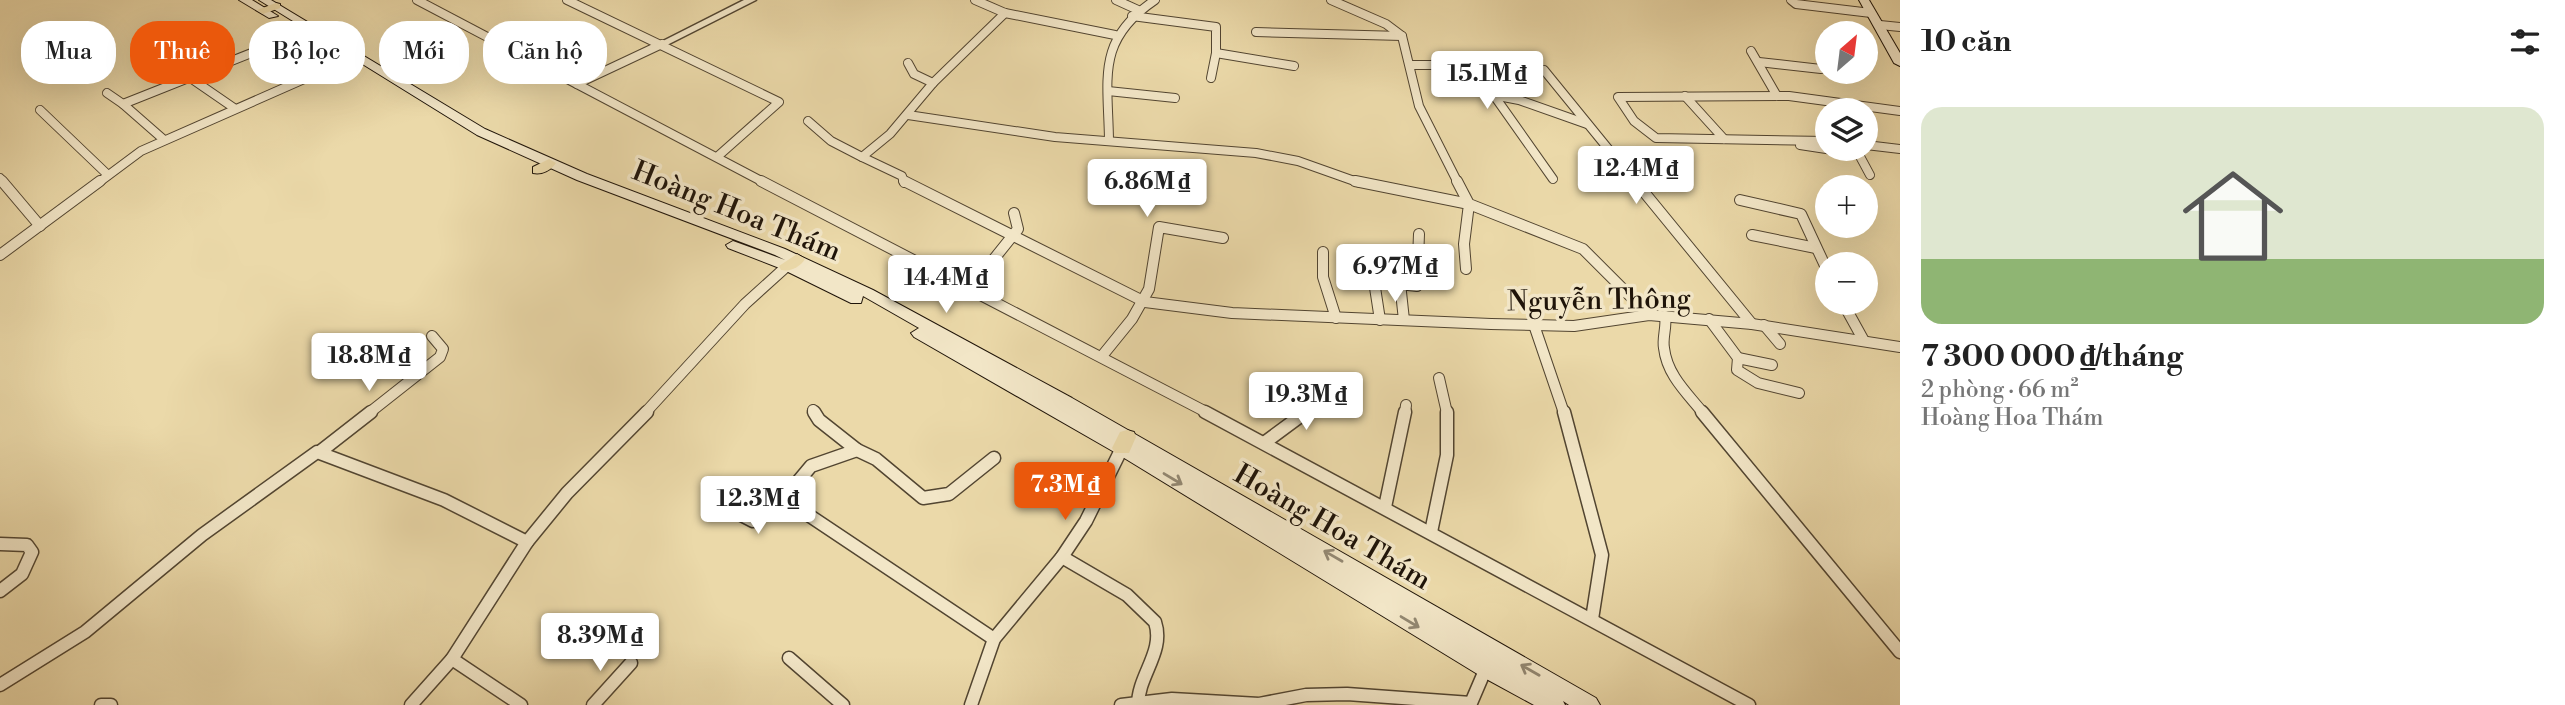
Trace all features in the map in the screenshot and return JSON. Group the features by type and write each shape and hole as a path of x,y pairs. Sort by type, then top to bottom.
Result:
{"main road":[{"name":"Hoàng Hoa Thám","path":"244,0 268,6 544,167"},
{"path":"1864,0 1900,63"},
{"name":"Hoàng Hoa Thám","path":"268,6 287,21"},
{"name":"Hoàng Hoa Thám","path":"365,74 454,130 868,293 1125,443 1589,705"},
{"name":"Hoàng Hoa Thám","path":"1125,443 1486,668 1554,705"}],"street":[{"path":"417,0 483,35"},
{"path":"567,0 779,102 716,158"},
{"path":"607,70 751,0"},
{"path":"975,0 1004,13 1115,35"},
{"path":"1115,0 1135,13 1216,27 1216,52 1211,78"},
{"path":"1109,140 1107,57 1115,35 1135,13 1154,0"},
{"path":"1331,0 1386,24 1402,36 1419,106 1469,204 1464,244 1466,269"},
{"path":"1791,0 1796,4 1871,13"},
{"path":"862,157 908,115 933,83 1004,13"},
{"path":"1880,25 1900,27"},
{"path":"1256,32 1402,36"},
{"path":"1751,51 1777,96"},
{"path":"1216,52 1294,66"},
{"path":"1759,62 1815,68"},
{"path":"908,63 914,74 933,83"},
{"path":"1411,65 1472,66 1553,179"},
{"path":"1544,70 1752,324"},
{"path":"123,104 172,84"},
{"path":"199,84 234,108"},
{"path":"0,255 108,175 163,139 291,84"},
{"path":"577,84 969,290 1102,356 1385,506 1749,705"},
{"path":"1108,91 1175,98"},
{"path":"107,93 163,139"},
{"path":"1493,95 1588,124"},
{"path":"1685,96 1724,139"},
{"path":"1815,140 1745,137 1656,138 1634,121 1618,97 1777,96 1900,111"},
{"path":"1506,110 1538,107"},
{"path":"40,110 108,175"},
{"path":"908,115 1055,137 1281,157 1364,184 1469,204 1583,249 1649,315"},
{"name":"Nguyễn Thông","path":"808,121 831,141 902,176 905,184 1145,302 1232,313 1534,325 1574,326 1649,315 1752,324 1900,347"},
{"path":"1745,137 1815,146"},
{"path":"1878,146 1900,149"},
{"path":"1862,161 1870,175"},
{"path":"0,178 40,226"},
{"path":"1740,200 1801,214 1818,252"},
{"path":"969,290 1012,238 1018,225 1013,213"},
{"path":"1102,356 1145,302 1154,272 1153,243 1160,228 1223,238"},
{"path":"1380,320 1374,281 1417,286 1419,234"},
{"path":"1752,235 1816,247"},
{"path":"1323,252 1323,276 1336,318"},
{"path":"411,705 452,659 527,542 567,493 677,381 718,332 792,263"},
{"path":"1400,283 1404,320"},
{"path":"1850,315 1864,341"},
{"path":"1665,316 1667,331 1663,346 1670,373 1900,652"},
{"path":"1709,319 1738,358 1737,370 1744,377 1754,383 1799,393"},
{"path":"1534,325 1556,382 1602,555 1592,619"},
{"path":"1764,326 1780,344"},
{"path":"0,685 85,632 223,519 314,453 321,451 440,357 444,351 432,336"},
{"path":"1738,358 1772,365"},
{"path":"1431,532 1446,478 1450,448 1444,393 1439,378"},
{"path":"1264,443 1309,409 1316,394"},
{"path":"1385,506 1402,435 1406,405"},
{"path":"813,410 819,420 857,450 876,459 923,498 949,494 994,458"},
{"path":"971,705 994,639 1020,604 1062,557 1086,520 1125,443"},
{"path":"724,506 754,520 786,496 811,466 857,450"},
{"path":"321,451 454,505 527,542"},
{"path":"786,496 792,504 994,639"},
{"path":"0,544 27,545 32,552 22,574 0,591"},
{"path":"1062,557 1139,604 1155,620 1159,633 1156,650 1138,702"},
{"path":"789,658 843,705"},
{"path":"452,659 521,705"},
{"path":"593,705 631,663"},
{"path":"1121,705 1138,702 1261,704 1305,695 1379,695 1426,703 1471,702 1486,668"},
{"path":"101,705 111,705"}]}
